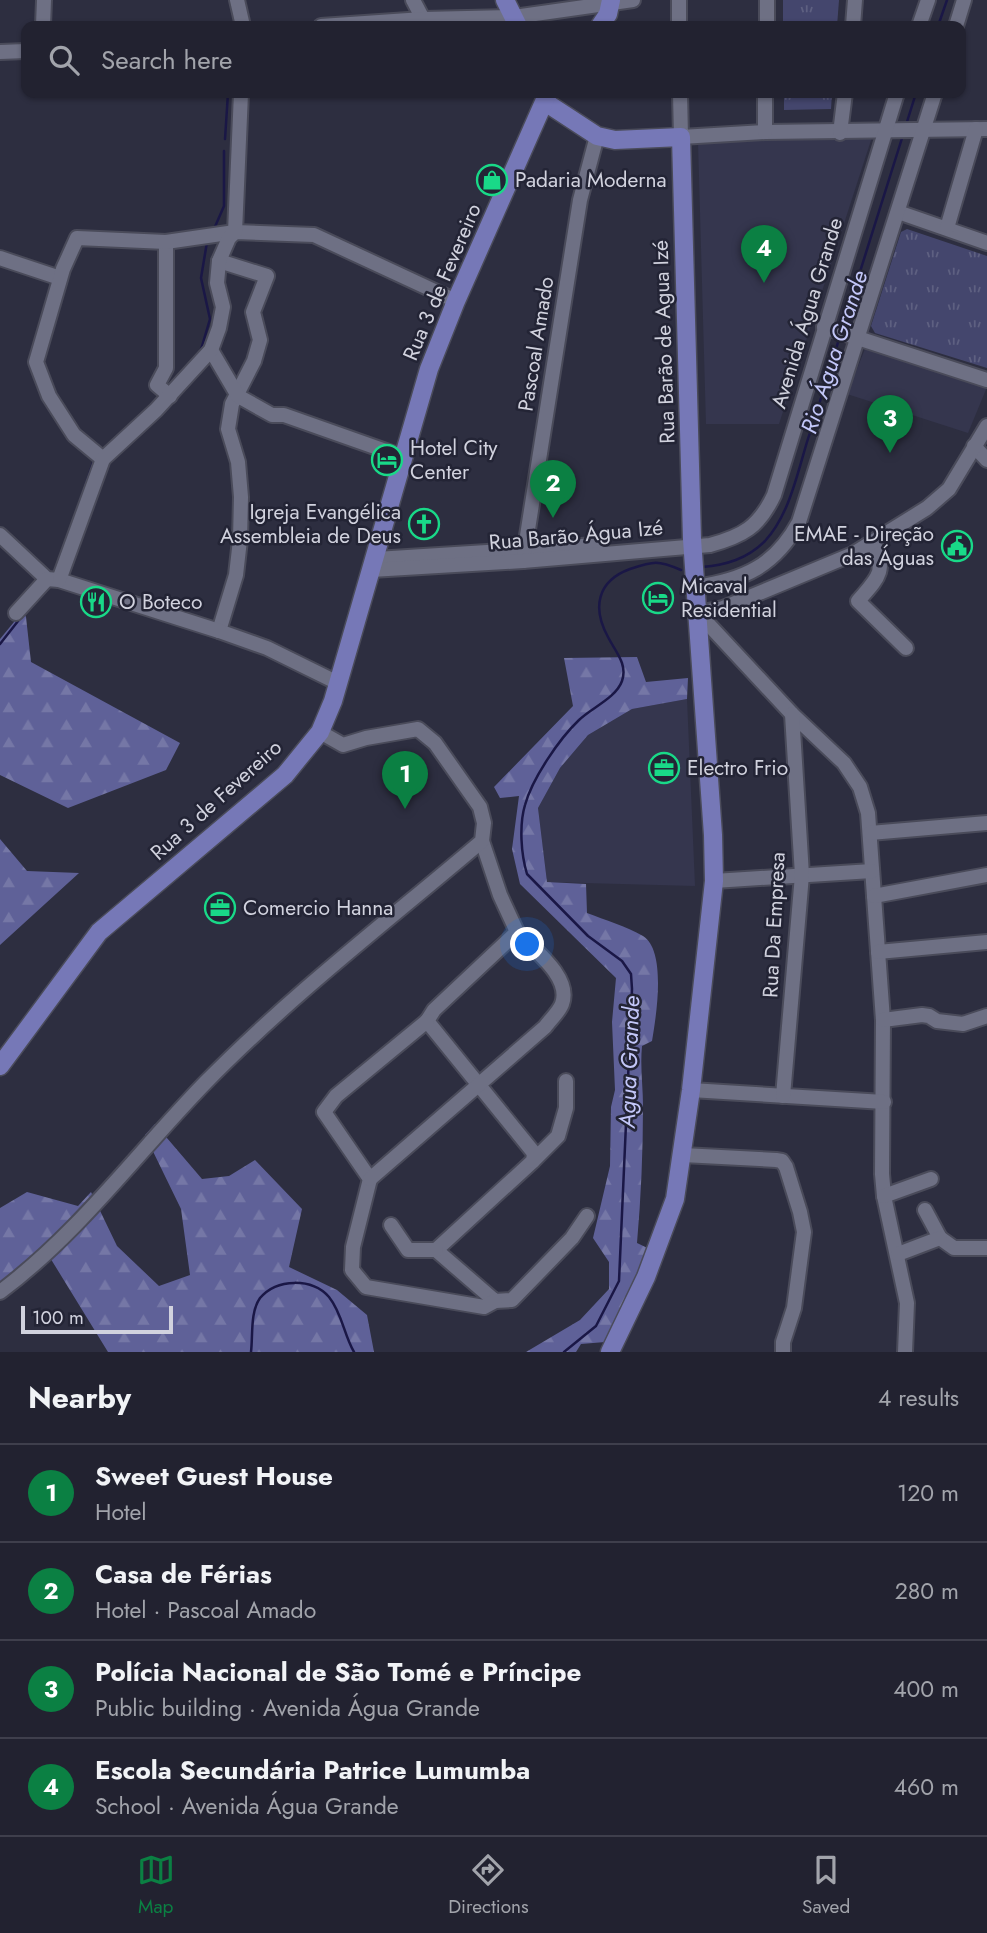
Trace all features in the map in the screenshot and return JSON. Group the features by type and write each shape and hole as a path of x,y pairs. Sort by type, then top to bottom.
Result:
{"main road":[{"path":"505,0 516,21"},
{"path":"602,21 611,1"},
{"name":"Rua 3 de Fevereiro","path":"0,1066 99,932 285,775 320,732 374,565 429,369 546,98"},
{"path":"547,98 597,136 615,140 681,137"},
{"name":"Rua Barão de Agua Izé","path":"610,1352 646,1277 675,1199 691,1090 713,881 713,835 693,543 681,137"}],"street":[{"path":"43,21 44,0"},
{"path":"237,0 242,21"},
{"path":"413,0 423,19"},
{"path":"521,21 611,1 633,0"},
{"path":"679,0 679,21"},
{"path":"767,0 767,21"},
{"path":"853,21 855,0"},
{"path":"921,21 928,0"},
{"path":"958,21 964,0"},
{"path":"394,21 485,21"},
{"path":"0,52 21,51"},
{"path":"16,613 53,579 103,459 170,396 211,350 223,307 217,284 219,261 235,232 241,98"},
{"path":"680,98 681,137 765,132 982,129 947,228"},
{"path":"765,98 765,132"},
{"path":"840,133 844,98"},
{"name":"Avenida Água Grande","path":"741,534 760,519 774,495 840,332 898,212 903,131 898,98"},
{"name":"Avenida Água Grande","path":"696,587 729,581 756,569 774,555 793,533 810,492 840,332 903,131 931,98"},
{"name":"Pascoal Amado","path":"524,555 580,200 597,136"},
{"path":"898,212 987,243"},
{"path":"103,459 74,435 49,397 36,362 60,278 77,238 166,242 235,232 314,235 456,301"},
{"path":"166,242 166,368 157,385 170,396"},
{"path":"0,258 60,278"},
{"path":"219,261 267,276 253,312 260,340 254,361 232,404 228,429 238,462 240,540 236,575 219,631"},
{"path":"840,332 987,380"},
{"path":"211,350 238,396 272,415 284,415 404,457"},
{"path":"698,613 723,608 853,555 927,508 943,495 987,426"},
{"path":"974,446 987,460"},
{"name":"Rua Barão Água Izé","path":"374,565 693,543 710,545 741,534"},
{"path":"0,535 53,579 267,648 338,683"},
{"path":"873,542 881,561 881,570 858,601 906,648"},
{"path":"698,613 792,714 844,763 860,787 868,813 883,1020 882,1174 884,1196 907,1303 905,1352"},
{"name":"Rua Da Empresa","path":"783,1096 803,875 792,714"},
{"path":"320,732 343,745 418,729 435,743 480,807 484,823 482,841 500,895 517,932 563,985 562,1004 545,1027 370,1179 353,1247 352,1270 366,1287 484,1307 495,1301 512,1300 572,1238 587,1216"},
{"path":"870,833 987,823"},
{"path":"0,1292 26,1272 99,1202 204,1084 262,1028 482,841"},
{"path":"713,881 872,870"},
{"path":"874,896 987,876"},
{"path":"370,1179 324,1112 336,1096 427,1021 434,1010 517,932"},
{"path":"878,952 987,942"},
{"path":"883,1020 922,1015 937,1021 963,1024 987,1016"},
{"path":"427,1021 534,1153 533,1161"},
{"path":"436,1250 558,1136 566,1108 566,1081"},
{"path":"691,1090 884,1102"},
{"path":"683,1155 776,1160 782,1161 786,1167 804,1232 794,1308 783,1342 783,1352"},
{"path":"884,1196 931,1179"},
{"path":"925,1210 940,1238 954,1248 987,1248"},
{"path":"391,1225 408,1250 436,1250 495,1301"},
{"path":"898,1254 940,1238"}],"shaded area":[{"path":"872,137 779,424 706,424 698,141"},
{"path":"865,349 987,387 968,433 847,394"},
{"path":"687,699 695,886 547,882 538,808 560,768 588,735 632,709"}],"green space":[{"path":"783,0 839,0 837,21 783,21"},
{"path":"784,98 832,98 831,109 784,110"},
{"path":"907,229 987,256 987,368 875,333 871,326 901,232"},
{"path":"23,611 31,662 180,743 166,770 68,808 0,775 0,639"},
{"path":"637,657 646,682 688,678 687,699 632,709 588,735 560,768 538,808 547,882 586,884 587,913 643,936 655,955 658,985 656,1017 652,1041 642,1046 641,1054 643,1140 637,1243 658,1253 605,1342 581,1344 576,1352 526,1352 580,1320 609,1289 609,1262 593,1238 610,1166 611,1107 615,1090 612,1022 616,978 520,884 512,849 519,796 500,798 494,787 573,706 564,658"},
{"path":"0,839 27,871 79,873 0,945"},
{"path":"155,1124 202,1179 229,1176 255,1160 302,1209 289,1267 337,1290 367,1315 374,1352 108,1352 49,1256 0,1297 0,1208 27,1192 78,1206 91,1192 117,1246 159,1286 190,1275 181,1209 145,1135"}],"waterway":[{"name":"Rio Água Grande","path":"940,21 947,0"},
{"path":"225,139 228,98"},
{"name":"Rio Água Grande","path":"906,125 914,98"},
{"name":"Rio Água Grande","path":"842,329 903,135"},
{"path":"214,229 224,206 224,151"},
{"path":"200,353 210,319 201,278 207,242"},
{"name":"Rio Água Grande","path":"702,567 728,563 743,557 765,541 773,531 796,481 839,339"},
{"path":"70,530 94,460"},
{"name":"Agua Grande","path":"564,1352 596,1326 619,1281 631,974 622,961 588,936 527,874 523,858 523,813 534,783 555,748 571,728 609,698 622,681 622,663 600,616 599,606 604,588 619,574 645,564 661,563 681,570"},
{"path":"0,644 22,616"},
{"name":"Agua Grande","path":"251,1352 253,1317 260,1298 276,1287 294,1283 313,1286 329,1297 354,1352"}],"place":[{"name":"Padaria Moderna","path":"492,180"},
{"name":"Escola Secundária Patrice Lumumba","path":"764,283"},
{"name":"Polícia Nacional de São Tomé e Príncipe","path":"890,453"},
{"name":"Hotel City Center","path":"387,460"},
{"name":"Casa de Férias","path":"553,518"},
{"name":"Igreja Evangélica Assembleia de Deus","path":"424,524"},
{"name":"EMAE - Direção das Águas","path":"957,546"},
{"name":"Micaval Residential","path":"658,598"},
{"name":"O Boteco","path":"96,602"},
{"name":"Electro Frio","path":"664,768"},
{"name":"Sweet Guest House","path":"405,809"},
{"name":"Comercio Hanna","path":"220,908"}]}
